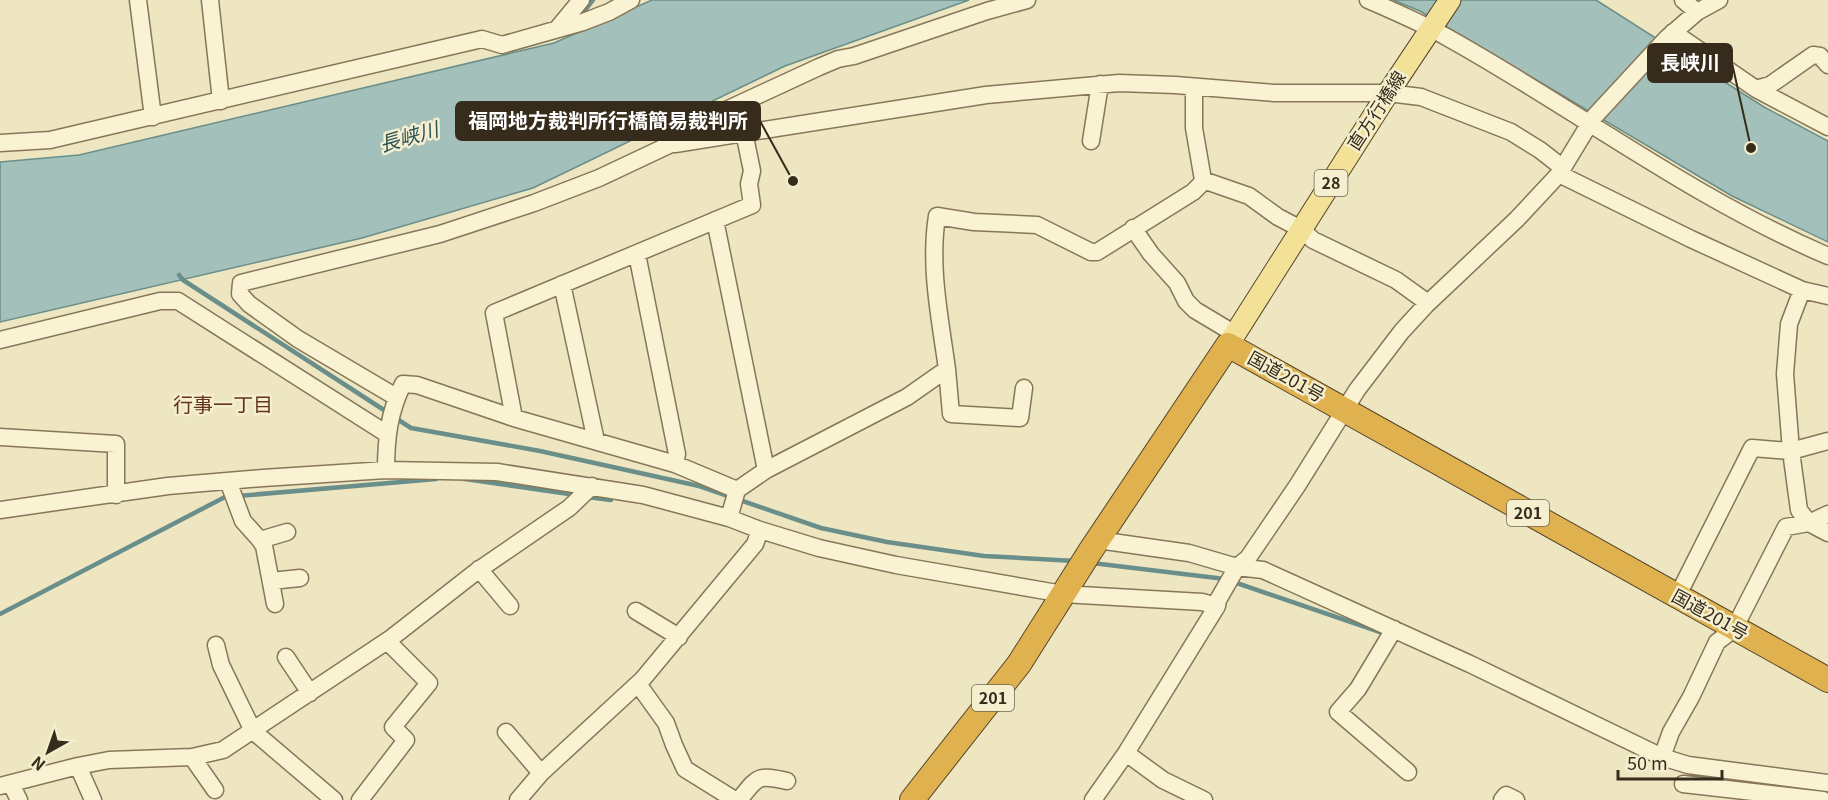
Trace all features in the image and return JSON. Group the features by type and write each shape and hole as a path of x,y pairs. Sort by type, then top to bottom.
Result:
{"highway":[{"name":"国道201号","path":"912,800 1019,664 1231,339 1345,409 1828,680"}],"main road":[{"name":"直方行橋線","path":"1231,339 1450,0"}],"street":[{"path":"138,0 153,117"},
{"path":"210,0 221,101"},
{"path":"557,29 581,0"},
{"path":"0,143 50,140 482,39 502,45 609,12 631,0"},
{"path":"396,397 298,339 249,304 240,294 241,283 440,234 534,203 599,178 669,145 703,122 726,110 838,59 854,56 987,11 1027,0"},
{"path":"1368,0 1434,25 1592,121 1716,201 1776,233 1828,256"},
{"path":"1683,0 1697,12"},
{"path":"1094,800 1126,753 1235,571 1248,558 1357,390 1401,331 1518,219 1561,171 1592,121 1670,35 1697,12 1719,0"},
{"path":"1670,35 1756,89 1828,127"},
{"path":"1756,89 1770,85 1813,55 1820,56 1828,65"},
{"path":"669,145 986,95 1100,84 1119,83 1274,93 1388,93 1421,97 1511,132 1540,150 1561,171 1691,239 1802,290 1828,296"},
{"path":"1091,141 1100,84"},
{"path":"1194,87 1194,128 1201,176 1204,181 1240,192 1301,229 1313,240 1396,280 1428,303"},
{"path":"726,110 722,117 726,135"},
{"path":"514,418 494,313 752,205 749,184 752,171 744,132"},
{"path":"1023,388 1020,418 951,414 934,275 933,254 937,216 974,222 1037,225 1091,252 1103,250 1133,228 1193,192 1204,181"},
{"path":"715,220 766,470"},
{"path":"1133,228 1151,254 1177,283 1186,301 1231,339"},
{"path":"637,254 677,454 675,464"},
{"path":"562,284 596,441"},
{"path":"1802,290 1789,324 1785,374 1791,451 1799,510 1809,523 1828,533"},
{"path":"0,340 160,301 178,301 388,430"},
{"path":"730,514 737,490 766,470 907,397 947,369"},
{"path":"386,470 388,430 396,397 403,384 417,385 514,418 675,464 737,490"},
{"path":"0,437 116,444 116,495"},
{"path":"1677,597 1752,448 1791,451 1828,441"},
{"path":"0,510 168,486 228,481 386,470 497,472 643,495 730,514 760,530 819,548 896,565 1065,591 1217,603"},
{"path":"228,481 243,521 264,546 275,604"},
{"path":"20,800 6,785 109,760 192,757 223,750 387,641 480,569 570,508 592,486"},
{"path":"1662,757 1671,732 1691,697 1717,642 1734,629 1786,527 1809,523 1828,514"},
{"path":"518,800 541,773 638,684 755,544 760,530"},
{"path":"260,540 287,532"},
{"path":"1095,545 1189,553 1235,571 1263,570 1394,629 1662,757 1737,781 1796,790 1823,800"},
{"path":"480,569 510,606"},
{"path":"271,581 300,578"},
{"path":"636,611 679,637"},
{"path":"1394,629 1358,689 1338,712 1408,772"},
{"path":"360,800 406,740 393,727 429,683 387,641"},
{"path":"216,645 220,665 253,731 334,800"},
{"path":"286,657 310,693"},
{"path":"638,684 666,723 685,769 737,800 755,779 766,776 787,781"},
{"path":"507,732 541,773"},
{"path":"1126,753 1163,780 1204,800"},
{"path":"192,757 215,790"},
{"path":"1688,765 1682,792 1737,781"},
{"path":"78,766 93,800"},
{"path":"1796,790 1828,783"},
{"path":"1502,800 1506,795 1516,800"}],"water":[{"path":"652,0 969,0 785,66 533,188 362,238 0,322 0,162 79,155 554,43"},
{"path":"1393,0 1596,0 1764,107 1828,141 1828,242 1732,196 1420,11"}],"waterway":[{"path":"580,17 593,0"},
{"path":"179,275 183,280 387,412"},
{"path":"394,417 411,428 540,451 699,486 821,528 887,542 984,556 1075,561"},
{"path":"238,496 436,479"},
{"path":"465,479 576,495"},
{"path":"0,614 225,497 230,497"},
{"path":"587,497 611,500"},
{"path":"1092,563 1225,579 1383,633"},
{"path":"1691,776 1828,792"}],"place":[{"name":"長峡川","path":"1751,148"},
{"name":"福岡地方裁判所行橋簡易裁判所","path":"793,181"}],"district":[{"name":"行事一丁目","path":"223,405"}]}
